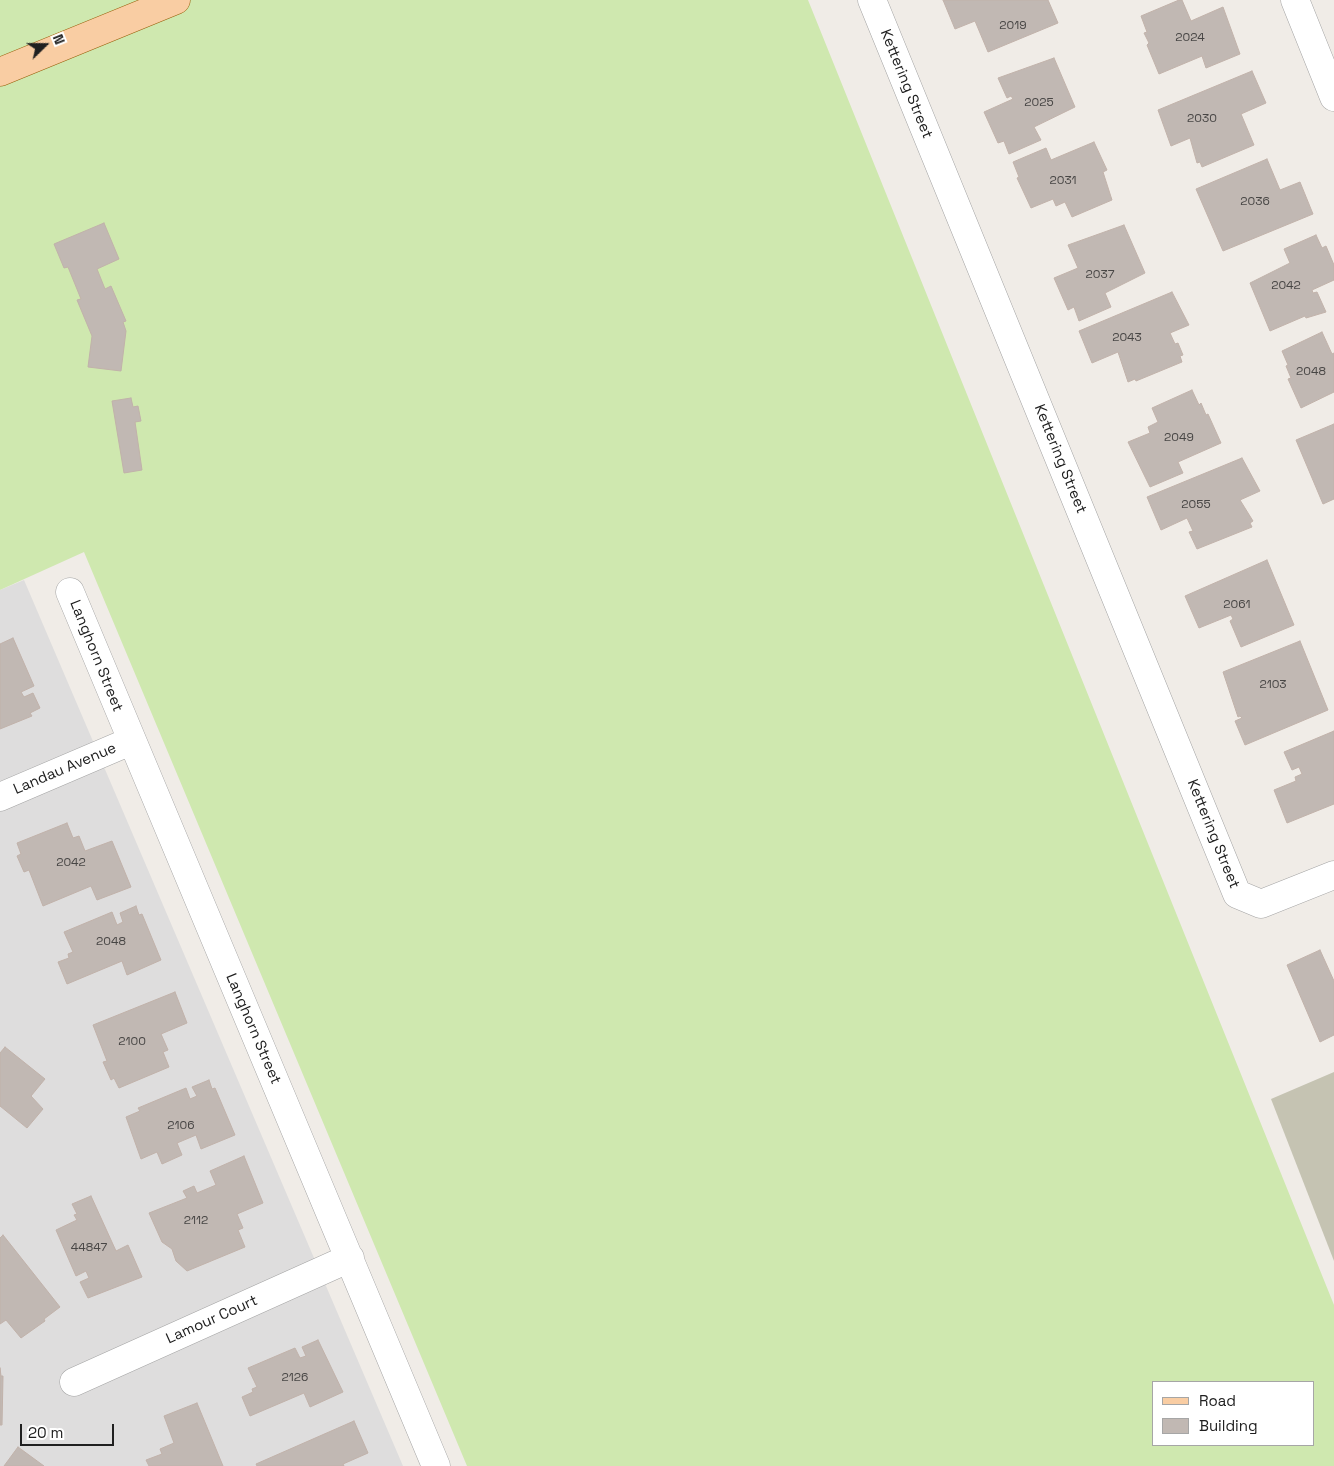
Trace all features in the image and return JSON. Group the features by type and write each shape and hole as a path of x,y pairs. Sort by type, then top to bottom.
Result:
{"main road":[{"path":"0,72 176,0"}],"street":[{"name":"Kettering Street","path":"872,0 1237,894 1261,904 1334,875"},
{"path":"1294,0 1334,97"},
{"name":"Langhorn Street","path":"70,592 436,1466"},
{"name":"Landau Avenue","path":"0,797 131,741"},
{"name":"Lamour Court","path":"74,1382 350,1258"}],"shaded area":[{"path":"24,580 403,1466 0,1466 0,590"},
{"path":"1334,1072 1334,1261 1271,1099"}],"green space":[{"path":"0,0 808,0 1334,1305 1334,1466 467,1466 84,552 0,590"}],"building":[{"path":"943,0 1048,0 1058,23 988,52 975,21 955,29"},
{"path":"1182,0 1191,21 1223,7 1240,54 1206,68 1202,56 1159,74 1147,45 1149,43 1144,33 1147,32 1141,16"},
{"path":"1054,58 1075,107 1034,127 1041,140 1009,154 1004,141 998,143 984,112 1013,99 1011,96 1007,98 998,78"},
{"path":"1252,71 1266,103 1241,114 1254,145 1202,167 1200,162 1197,163 1190,138 1171,146 1158,110"},
{"path":"1094,142 1107,170 1103,172 1112,200 1072,217 1065,202 1056,206 1053,199 1031,208 1017,178 1019,177 1013,162 1046,148 1051,160"},
{"path":"1267,159 1280,190 1300,182 1313,214 1223,251 1196,189"},
{"path":"104,223 119,259 97,269 105,289 111,286 126,321 123,322 126,331 121,371 88,367 92,336 77,300 81,299 68,267 64,268 54,244"},
{"path":"1124,225 1145,273 1105,293 1111,307 1079,321 1074,307 1068,310 1054,278 1078,268 1068,245"},
{"path":"1316,235 1322,248 1326,246 1334,265 1334,280 1312,290 1313,293 1317,292 1326,312 1306,318 1305,316 1270,331 1250,283 1290,263 1284,249"},
{"path":"1172,292 1189,325 1170,333 1175,344 1178,343 1183,355 1180,356 1182,362 1136,381 1135,379 1128,382 1118,352 1092,363 1079,331"},
{"path":"1322,332 1332,354 1334,353 1334,392 1301,408 1288,379 1291,378 1282,351"},
{"path":"1192,390 1199,405 1201,403 1206,415 1208,414 1221,443 1178,462 1183,473 1150,487 1128,442 1150,433 1148,427 1158,422 1152,408"},
{"path":"131,398 133,407 138,406 141,421 135,422 142,470 124,473 112,401"},
{"path":"1334,424 1334,499 1323,504 1296,440"},
{"path":"1242,458 1260,491 1240,500 1253,521 1250,523 1252,527 1197,549 1189,532 1193,531 1187,518 1161,530 1147,497"},
{"path":"1267,560 1294,625 1241,647 1230,621 1233,619 1231,615 1199,628 1185,596"},
{"path":"13,638 34,686 21,692 24,697 33,693 40,708 30,713 32,716 0,729 0,644"},
{"path":"1300,641 1328,710 1245,745 1235,721 1242,718 1238,717 1223,672"},
{"path":"1334,731 1334,804 1287,823 1274,790 1296,781 1295,777 1302,774 1299,767 1292,770 1284,752"},
{"path":"67,823 73,838 79,836 85,851 112,841 131,887 97,900 91,886 43,906 29,870 24,872 17,856 21,854 17,843"},
{"path":"136,906 139,915 142,914 161,960 127,975 122,961 67,984 58,962 69,958 68,954 73,952 64,932 112,912 117,925 123,922 120,913"},
{"path":"1320,950 1334,981 1334,1035 1320,1042 1287,965"},
{"path":"175,992 187,1023 161,1034 168,1050 163,1052 169,1067 119,1088 114,1078 111,1080 103,1062 107,1061 93,1025"},
{"path":"5,1047 45,1079 31,1096 43,1109 27,1128 0,1106 0,1053"},
{"path":"209,1080 212,1089 215,1088 235,1135 201,1149 196,1135 177,1143 182,1155 162,1164 157,1152 141,1159 126,1117 140,1111 138,1108 186,1088 190,1099 197,1096 192,1087"},
{"path":"244,1156 263,1203 237,1214 243,1228 238,1230 245,1247 187,1271 176,1261 172,1249 162,1242 149,1213 187,1198 183,1191 194,1186 197,1193 216,1185 210,1171"},
{"path":"91,1196 116,1251 128,1245 142,1277 88,1298 80,1282 89,1278 86,1271 76,1276 56,1230 77,1220 74,1215 77,1214 72,1204"},
{"path":"3,1235 60,1307 44,1319 45,1321 21,1338 6,1320 0,1324 0,1238"},
{"path":"318,1340 343,1392 310,1407 304,1393 250,1416 242,1397 253,1392 252,1389 257,1387 248,1368 295,1348 300,1358 306,1356 302,1347"},
{"path":"0,1368 1,1376 3,1376 2,1425 0,1425"},
{"path":"197,1403 223,1466 149,1466 146,1460 162,1454 160,1449 174,1443 164,1416"},
{"path":"354,1421 368,1453 343,1464 344,1466 257,1466 256,1464"},
{"path":"18,1447 44,1466 4,1466"}]}
